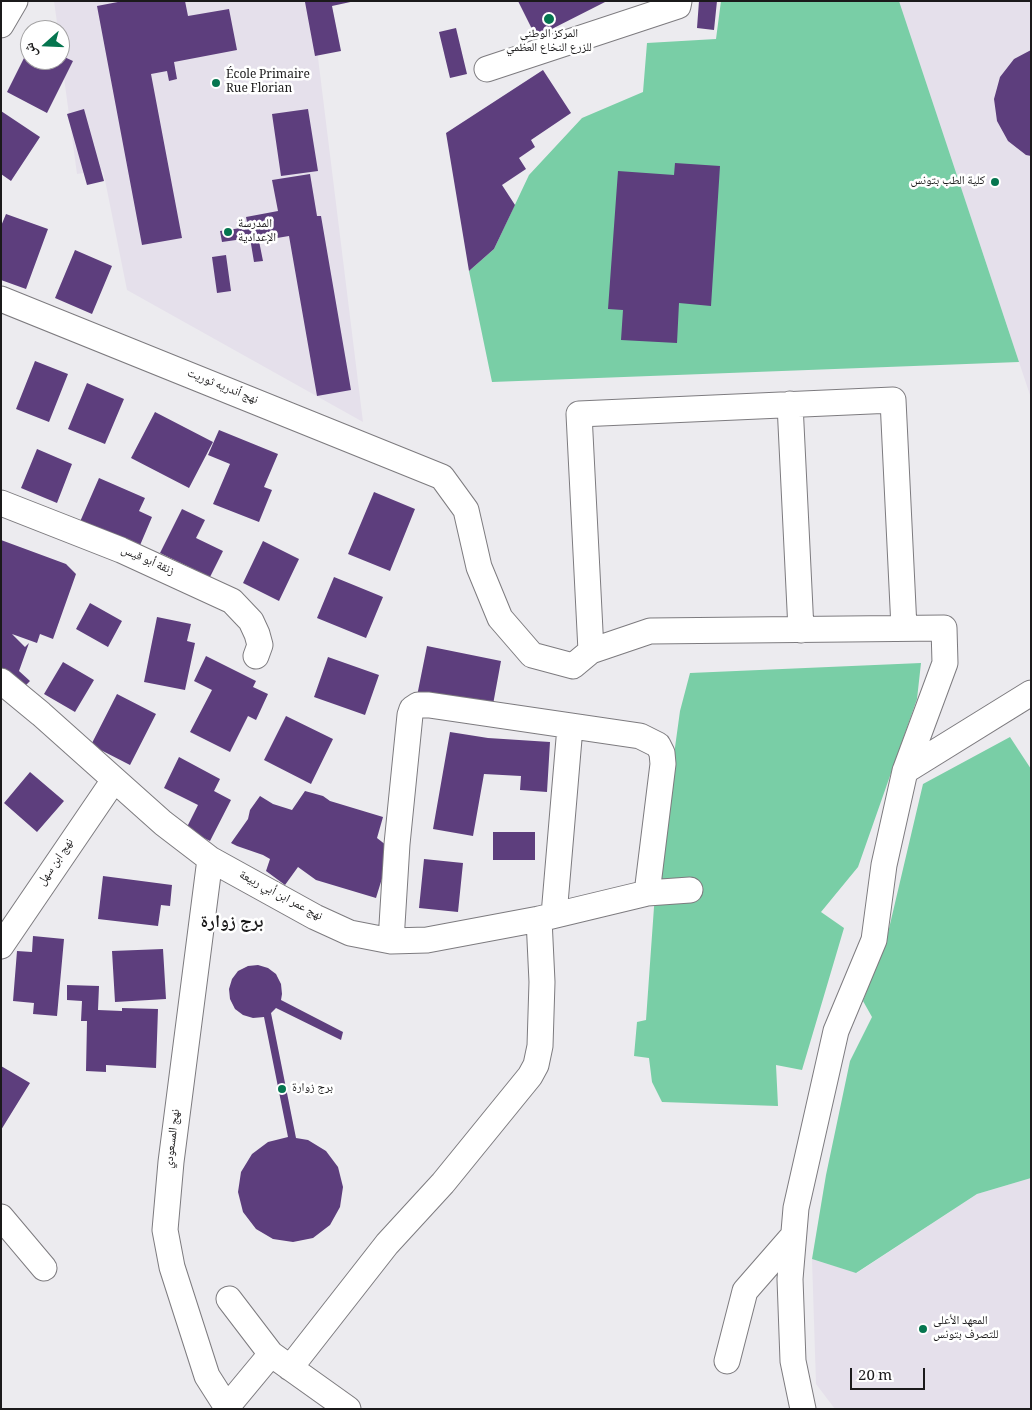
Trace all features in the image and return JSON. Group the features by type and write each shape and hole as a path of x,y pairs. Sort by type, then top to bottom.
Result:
{"street":[{"path":"1,25 15,1"},
{"path":"487,69 678,6 679,1"},
{"name":"نهج أندريه ثوريت","path":"1,299 442,477 466,510 479,567 500,618 532,655 573,666 591,651"},
{"path":"803,1409 793,1361 790,1280 796,1208 836,1031 874,940 884,865 905,771 945,662 944,628 650,632 591,651 579,414 893,400 904,628"},
{"path":"790,404 801,630"},
{"name":"زنقة أبو قيس","path":"1,503 121,550 232,601 251,621 260,645 256,656"},
{"name":"نهج عمر ابن أبي ربيعة","path":"1,681 41,714 163,823 210,859 315,918 350,933 391,941 427,940 547,917 647,894 690,890"},
{"path":"905,771 1031,693"},
{"path":"391,941 397,844 410,715 412,709 418,706 429,705 640,736 658,746 662,753 662,764 647,894"},
{"path":"227,1408 280,1361 442,1184 530,1076 536,1065 540,1046 547,917 570,727"},
{"name":"نهج ابن سهل","path":"1,946 114,780"},
{"name":"نهج المسعودي","path":"210,859 170,1162 165,1230 172,1267 207,1376 227,1408"},
{"path":"1,1217 44,1268"},
{"path":"727,1361 745,1291 793,1236"},
{"path":"229,1299 280,1361 348,1409"}],"shaded area":[{"name":"المدرسة الإعدادية","path":"54,1 311,1 363,422 127,290 103,170 77,174 63,70 70,70 70,20 57,20"},
{"name":"كلية الطب بتونس","path":"899,1 1031,1 1031,398 1019,362"},
{"name":"المعهد الأعلى للتصرف بتونس","path":"1031,1178 1031,1409 835,1409 816,1384 812,1259 857,1273 977,1194"}],"green space":[{"path":"721,1 899,1 1019,362 492,382 469,271 494,249 529,175 582,118 643,92 647,43 716,39"},
{"path":"921,663 917,699 858,867 821,912 844,928 802,1070 776,1065 778,1106 662,1102 652,1082 649,1058 634,1056 637,1022 646,1020 655,893 680,711 690,673"},
{"path":"1010,737 1031,769 1031,1178 977,1194 856,1273 812,1259 826,1175 850,1061 872,1017 863,1001 887,937 923,784"}],"building":[{"path":"123,1 185,1 188,16 229,9 237,50 174,62 177,79 169,81 167,71 151,74 182,238 142,245 97,6"},
{"path":"355,1 332,6 341,51 315,56 305,2"},
{"name":"المركز الوطني للزرع النخاع العظمي","path":"518,1 607,1 536,37"},
{"path":"699,1 717,1 714,30 697,28"},
{"path":"456,28 467,74 450,78 439,32"},
{"path":"1031,50 1031,156 1026,155 1008,141 997,121 994,99 1000,77 1014,59"},
{"path":"20,66 20,70 68,70 47,113 7,92"},
{"path":"543,70 571,113 531,140 535,147 519,158 526,169 502,185 515,205 494,249 469,271 446,133"},
{"path":"84,109 104,181 87,185 67,114"},
{"path":"308,109 318,171 281,176 272,114"},
{"path":"1,111 40,137 11,181 1,174"},
{"path":"675,163 720,166 711,306 679,303 677,343 621,340 623,310 608,309 618,171 674,175"},
{"path":"310,174 317,216 321,216 351,390 317,396 289,236 259,241 263,261 254,262 250,238 222,242 220,231 248,227 246,217 278,211 272,180"},
{"path":"6,214 48,229 26,289 1,280 1,226"},
{"path":"75,250 112,266 92,314 55,298"},
{"path":"226,255 231,291 217,293 212,257"},
{"path":"35,361 68,374 49,422 16,409"},
{"path":"87,383 124,399 105,444 68,429"},
{"path":"155,412 213,442 189,488 131,458"},
{"path":"219,430 278,454 264,487 272,490 259,522 213,504 230,464 208,455"},
{"path":"37,449 72,464 57,503 21,488"},
{"path":"99,478 145,498 139,511 152,517 138,550 79,524"},
{"path":"374,492 415,509 390,571 348,554"},
{"path":"182,509 205,520 196,538 223,551 210,577 160,553"},
{"path":"1,540 66,564 76,574 53,639 40,634 37,643 12,634 25,647 29,643 19,671 30,681 18,693 1,677"},
{"path":"263,541 299,559 279,601 243,583"},
{"path":"334,577 383,597 366,638 317,618"},
{"path":"90,603 122,621 108,647 76,629"},
{"path":"157,617 191,624 187,641 195,643 185,690 144,682"},
{"path":"427,646 501,661 492,710 417,696"},
{"path":"206,656 256,681 253,687 268,694 256,720 248,716 230,752 190,732 212,690 194,681"},
{"path":"328,657 379,675 365,715 314,697"},
{"path":"63,662 94,680 75,712 44,694"},
{"path":"117,694 156,714 130,765 91,745"},
{"path":"286,716 333,739 311,784 264,760"},
{"path":"450,732 488,738 550,742 547,792 520,790 521,776 484,774 473,836 433,829"},
{"path":"179,757 220,779 214,791 231,800 210,841 186,829 198,805 164,788"},
{"path":"30,772 64,801 37,832 4,803"},
{"path":"305,791 323,796 330,801 383,817 377,838 391,849 376,898 316,880 298,867 285,885 266,871 270,859 231,843 248,819 250,810 260,796 273,804 292,810"},
{"path":"493,832 535,832 535,860 493,860"},
{"path":"424,859 463,863 458,912 419,908"},
{"path":"103,876 172,885 170,906 161,905 158,926 98,919"},
{"path":"33,936 64,939 57,1016 33,1014 34,1003 13,1001 17,951 32,952"},
{"path":"163,949 166,999 115,1002 112,951"},
{"name":"برج زوارة","path":"258,965 268,968 276,974 281,984 281,1000 343,1032 341,1040 276,1008 271,1013 296,1138 308,1140 326,1151 338,1167 343,1187 340,1207 330,1225 313,1238 293,1242 273,1239 256,1229 243,1212 238,1192 241,1172 252,1154 268,1142 288,1137 264,1017 253,1018 243,1015 235,1009 230,999 229,989 232,979 238,971 248,966"},
{"path":"67,985 99,986 98,1010 122,1011 122,1008 158,1009 156,1068 106,1065 106,1072 86,1071 87,1021 81,1021 82,1001 67,1000"},
{"path":"1,1066 30,1083 1,1130"}],"place":[{"name":"المركز الوطني للزرع النخاع العظمي","path":"549,19"},
{"name":"École Primaire Rue Florian","path":"216,83"},
{"name":"كلية الطب بتونس","path":"995,182"},
{"name":"المدرسة الإعدادية","path":"228,232"},
{"name":"برج زوارة","path":"282,1089"},
{"name":"المعهد الأعلى للتصرف بتونس","path":"923,1329"}],"district":[{"name":"برج زوارة","path":"232,925"}]}
